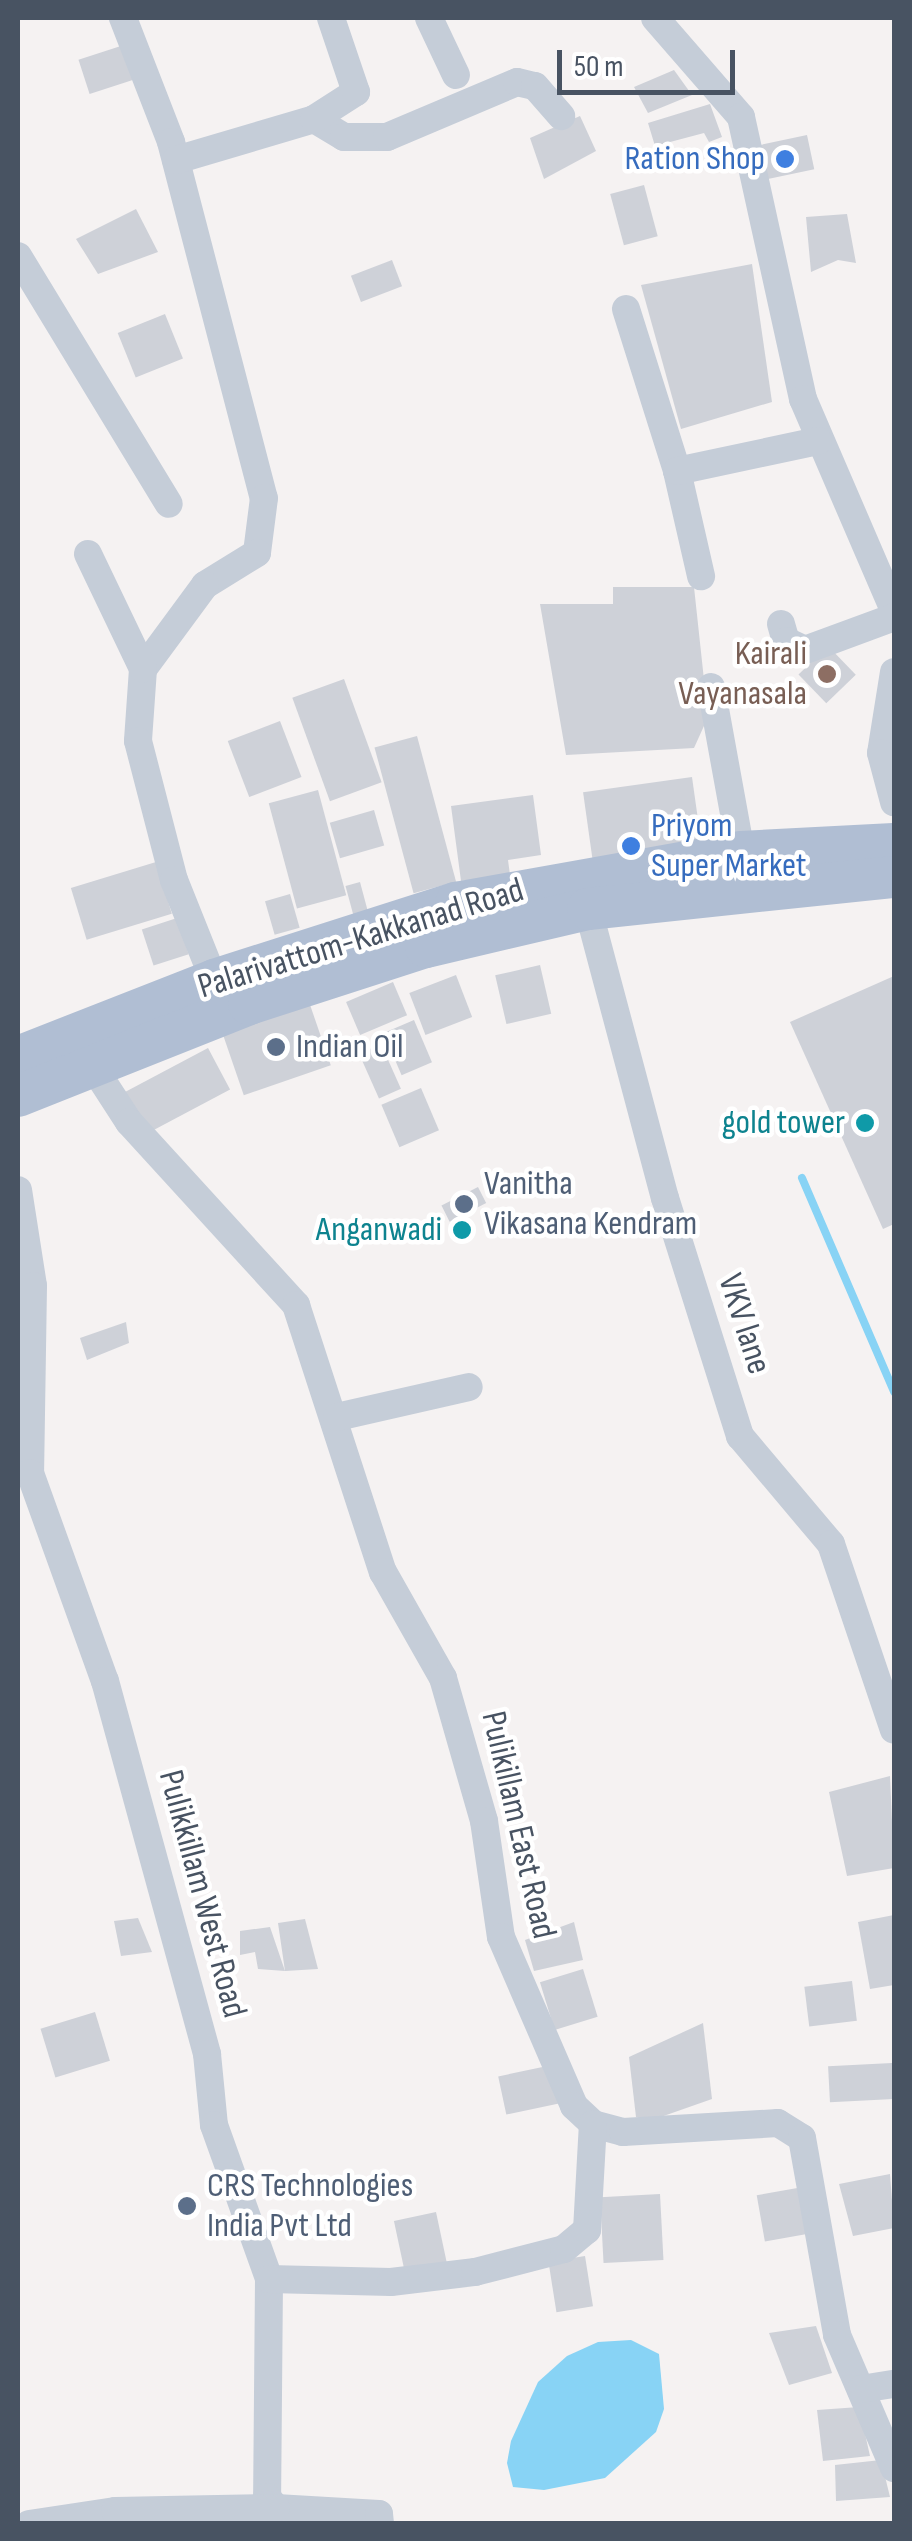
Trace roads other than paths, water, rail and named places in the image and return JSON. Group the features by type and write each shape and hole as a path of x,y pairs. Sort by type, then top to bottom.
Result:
{"main road":[{"name":"Palarivattom-Kakkanad Road","path":"18,1057 214,980 268,980 456,903 741,852 894,844"},
{"path":"18,1096 92,1065 268,980 588,908 894,877"}],"street":[{"path":"123,18 176,160 264,498 257,553 205,585 143,669"},
{"path":"176,160 314,119 356,92 332,18"},
{"path":"429,18 456,75"},
{"path":"655,18 741,117 818,441 894,614 805,650 786,641 781,624"},
{"path":"314,119 344,137 377,139 517,82 534,86 561,116"},
{"path":"18,256 168,504"},
{"path":"626,310 677,471 700,576"},
{"path":"677,471 818,441"},
{"path":"88,554 143,669 138,741 174,880 214,980"},
{"path":"894,672 882,752 894,802"},
{"path":"711,688 741,852"},
{"name":"VKV lane","path":"588,908 665,1198 740,1436 831,1544 894,1730"},
{"name":"Pulikillam East Road","path":"92,1065 180,1182 287,1290 337,1417 384,1572 443,1678 455,1713 484,1821 490,1890 507,1954 574,2106 593,2124"},
{"name":"Pulikkillam West Road","path":"18,1190 33,1286 30,1473 105,1681 206,2054 214,2125 269,2278 264,2486 276,2508"},
{"path":"337,1417 469,1387"},
{"path":"269,2278 391,2282 475,2272 564,2249 588,2230 593,2124 644,2133 778,2122 798,2133 808,2152 834,2323 894,2468"},
{"path":"862,2389 894,2384"},
{"path":"30,2524 276,2508 379,2514 380,2524"}],"water":[{"path":"631,2340 659,2354 664,2409 656,2432 605,2478 544,2490 513,2487 507,2463 511,2441 538,2382 567,2356 598,2342"}],"waterway":[{"path":"802,1178 894,1392"}],"place":[{"name":"Ration Shop","path":"785,159"},
{"name":"Kairali Vayanasala","path":"827,674"},
{"name":"Priyom Super Market","path":"631,846"},
{"name":"Indian Oil","path":"276,1047"},
{"name":"gold tower","path":"865,1123"},
{"name":"Vanitha Vikasana Kendram","path":"464,1204"},
{"name":"Anganwadi","path":"462,1230"},
{"name":"CRS Technologies India Pvt Ltd","path":"187,2206"}]}
